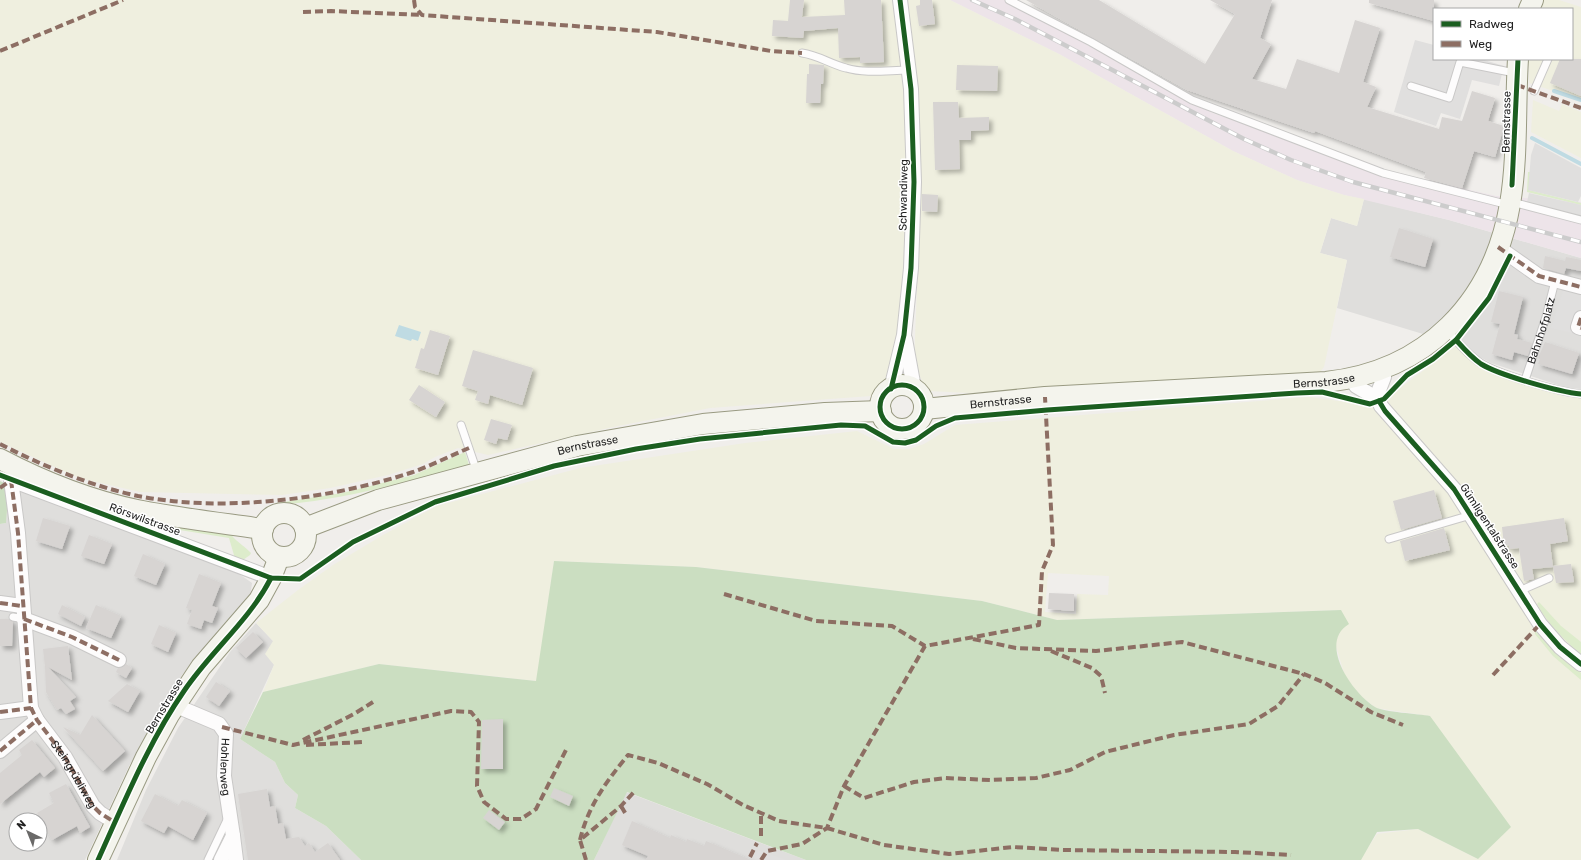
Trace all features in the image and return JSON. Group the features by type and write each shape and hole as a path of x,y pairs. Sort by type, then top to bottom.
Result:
{"main road":[{"name":"Bernstrasse","path":"924,409 1045,397 1298,384 1351,378 1383,369 1420,350 1446,330 1464,312 1476,295 1489,270 1498,247 1510,204 1515,160 1518,66"},
{"path":"902,385 914,388 922,397 924,409 923,415 915,425 904,429 892,426 886,422 881,411 882,398 890,388 902,385"},
{"name":"Bernstrasse","path":"305,528 378,500 476,472 577,446 703,424 881,411"},
{"path":"0,459 53,483 137,510 263,530"},
{"path":"287,513 298,518 305,528 306,542 303,548 292,556 279,557 273,555 265,546 263,541 263,530 270,519 281,514 287,513"},
{"name":"Bernstrasse","path":"98,860 146,757 174,705 201,667 252,610 271,578 279,557"}],"street":[{"name":"Schwandiweg","path":"890,388 904,335 911,268 914,182 914,148 909,70 900,0"},
{"path":"1498,247 1539,276 1581,287"},
{"path":"1581,318 1578,327 1581,328"},
{"name":"Schwandiweg","path":"904,335 914,388"},
{"path":"1378,399 1379,389 1384,377 1383,369"},
{"name":"Gümligentalstrasse","path":"1351,378 1356,386 1378,399 1385,411 1444,476 1471,515 1535,618 1550,636 1581,664"},
{"name":"Rörswilstrasse","path":"20,614 18,533 11,480 271,578"},
{"path":"0,602 20,614 119,660"},
{"path":"20,614 34,714"},
{"name":"Hohlenweg","path":"174,705 219,724 225,730 227,740 224,776 236,860"},
{"path":"0,712 34,714"},
{"path":"0,751 34,714"},
{"name":"Steingrübliweg","path":"34,714 65,757 93,806 100,814 116,823"},
{"path":"221,860 233,836"}],"lane":[{"path":"1009,0 1086,39 1192,100 1383,173 1581,220"},
{"path":"802,53 821,57 846,68 861,71 909,70"},
{"path":"1534,91 1548,60"},
{"path":"1410,86 1448,98 1460,62 1518,66"},
{"name":"Bahnhofplatz","path":"1525,380 1546,317 1555,281"},
{"path":"1446,330 1467,353 1489,368 1567,393 1581,394"},
{"path":"461,425 476,472"},
{"path":"1389,539 1471,515"},
{"path":"1519,591 1548,578"},
{"path":"208,860 230,814"}],"shaded area":[{"path":"950,0 1005,0 1212,113 1384,170 1496,196 1581,202 1581,258 1449,220 1344,195 1297,180 1233,151 1059,54"},
{"path":"1415,40 1433,45 1433,60 1484,60 1504,66 1499,86 1472,80 1460,119 1441,113 1436,126 1394,112"},
{"path":"1535,143 1581,168 1581,196 1578,202 1528,190 1531,155"},
{"path":"1529,193 1581,205 1581,216 1527,202"},
{"path":"1364,199 1449,220 1581,258 1581,389 1567,388 1491,363 1472,353 1441,321 1427,334 1423,334 1337,308 1347,260 1320,253 1331,218 1357,226"},
{"path":"1563,290 1581,296 1581,335 1551,328"},
{"path":"9,485 235,571 252,583 250,598 244,607 182,675 129,766 85,860 0,860 0,524 6,523"},
{"path":"256,623 273,641 274,665 240,739 275,762 285,783 298,795 295,808 326,826 361,860 117,860 146,790 178,728 230,652"},
{"path":"626,792 806,860 594,860"},
{"path":"758,850 786,860 761,860 756,858"}],"green space":[{"path":"0,0 950,0 1059,54 1233,151 1297,180 1344,195 1364,199 1357,226 1331,218 1320,253 1347,260 1324,367 1320,372 1309,377 970,393 927,391 914,364 919,235 907,233 893,375 871,396 710,408 618,426 488,455 458,448 435,457 423,464 388,475 330,488 282,495 140,492 79,478 0,442"},
{"path":"1543,0 1559,0 1581,7 1581,100 1529,83 1529,60 1573,60 1573,8 1539,8"},
{"path":"1533,100 1559,111 1562,104 1581,112 1581,158 1531,132"},
{"path":"1528,172 1530,172 1529,190 1581,203 1581,205 1527,192"},
{"path":"1457,345 1488,370 1566,397 1581,398 1581,860 1360,860 1377,834 1418,829 1478,859 1430,716 1376,708 1358,694 1345,676 1335,643 1341,629 1341,610 1057,620 982,601 696,567 554,561 537,681 379,664 263,692 274,665 265,654 273,641 256,623 333,565 383,535 437,506 580,468 745,443 857,431 894,449 909,449 924,444 955,425 1309,397 1361,404 1369,407 1389,405 1387,399","holes":["1048,573 1109,576 1108,595 1077,594 1076,614 1045,612"]},
{"path":"465,452 469,465 350,495 302,503 278,505 277,503 342,493 414,475"},
{"path":"0,481 9,485 6,523 0,524"},
{"path":"116,516 230,532 233,537 251,553 240,562 236,562 229,538 149,525"},
{"path":"554,561 696,567 982,601 1057,620 1341,610 1349,624 1340,632 1336,643 1337,655 1342,668 1357,691 1366,700 1379,709 1430,716 1511,827 1478,859 1418,829 1377,832 1361,860 806,860 627,792 594,860 361,860 326,826 295,808 298,795 285,783 275,762 240,739 263,692 379,664 536,681"},
{"path":"1539,602 1561,626 1581,642 1581,655 1551,625 1541,612 1537,604"},
{"path":"1535,631 1581,673 1581,680 1553,656 1535,634"}],"water":[{"path":"399,325 421,332 418,341 412,339 411,341 395,336"}],"building":[{"path":"790,0 804,0 802,17 845,15 844,0 881,0 884,62 860,63 860,57 839,58 838,28 804,31 803,38 772,36 773,20 788,21"},
{"path":"920,0 932,0 935,24 919,26 916,6 920,5"},
{"path":"1026,0 1099,0 1205,64 1235,14 1210,0 1272,0 1260,38 1271,44 1252,79 1286,89 1297,59 1339,73 1355,20 1380,28 1363,82 1376,87 1367,107 1439,129 1442,117 1462,121 1472,91 1495,98 1488,121 1504,126 1495,157 1474,151 1462,188 1424,178 1426,172 1315,131 1314,133 1187,90"},
{"path":"1369,0 1434,0 1433,21 1369,3"},
{"path":"1581,59 1581,96 1550,83 1560,60"},
{"path":"809,64 824,65 820,103 806,103 807,74 809,74"},
{"path":"957,65 998,66 997,91 956,90"},
{"path":"933,102 958,102 959,118 989,117 989,130 971,131 971,140 959,140 960,169 935,170"},
{"path":"922,194 938,195 937,212 922,211"},
{"path":"1399,228 1433,239 1425,267 1390,257"},
{"path":"1545,256 1565,261 1566,257 1581,260 1581,271 1566,268 1564,274 1543,268"},
{"path":"1499,291 1523,297 1514,334 1518,335 1517,339 1532,343 1528,356 1514,352 1512,360 1492,354 1500,324 1491,322"},
{"path":"430,330 450,336 438,375 415,368 421,348 424,349"},
{"path":"1545,342 1579,353 1572,374 1538,364 1540,359 1538,358"},
{"path":"473,350 533,368 522,405 490,395 488,404 475,400 478,391 462,386"},
{"path":"419,385 445,402 436,417 409,400"},
{"path":"491,419 512,425 507,440 498,438 496,444 484,440"},
{"path":"1434,490 1442,518 1401,530 1393,501"},
{"path":"43,518 70,526 62,549 36,541"},
{"path":"1564,518 1568,541 1550,544 1553,567 1532,569 1534,579 1524,581 1519,548 1509,549 1509,545 1504,546 1502,527"},
{"path":"1444,528 1450,550 1405,561 1400,541"},
{"path":"89,535 112,544 104,564 81,556"},
{"path":"143,554 165,564 156,585 134,576"},
{"path":"1571,564 1574,582 1556,583 1553,566"},
{"path":"199,574 221,583 212,606 218,608 212,623 204,620 201,629 187,624 192,610 186,608"},
{"path":"1049,593 1074,594 1074,611 1048,609"},
{"path":"62,605 85,617 81,626 58,614"},
{"path":"96,605 121,616 111,638 86,628"},
{"path":"0,619 9,619 13,622 12,646 0,646"},
{"path":"159,625 176,633 168,652 151,644"},
{"path":"253,632 263,642 246,658 236,648"},
{"path":"68,646 72,680 48,667 76,697 70,701 75,709 66,714 61,708 57,710 46,692 43,649"},
{"path":"126,664 132,668 126,678 116,672 118,668"},
{"path":"216,682 230,691 219,706 206,697"},
{"path":"127,684 140,691 128,712 108,701"},
{"path":"92,715 125,751 103,771 63,727 80,735"},
{"path":"503,719 503,769 481,769 482,720"},
{"path":"32,740 55,768 44,777 40,772 0,804 0,773 22,755 19,750"},
{"path":"66,784 90,827 80,833 77,826 52,840 48,833 48,812 39,812 54,803 49,793"},
{"path":"554,788 573,796 569,806 550,797"},
{"path":"267,789 270,807 275,806 278,824 283,823 286,839 299,837 305,846 309,843 315,852 328,843 340,860 248,860 238,794"},
{"path":"155,794 178,806 182,800 207,813 193,840 168,826 164,833 141,821"},
{"path":"489,810 505,822 499,830 483,818"},
{"path":"632,821 670,838 671,835 686,842 687,839 704,846 706,841 751,860 646,860 648,856 622,845"}],"waterway":[{"path":"1554,91 1581,100"},
{"path":"1532,138 1581,164"}],"railway":[{"path":"972,0 1015,19 1244,139 1291,160 1353,182 1581,242"}],"marked path":[{"path":"0,51 123,0"},
{"path":"414,0 415,7 422,15 657,32 771,51 802,53"},
{"path":"303,12 331,11 422,15"},
{"path":"1517,85 1581,108"},
{"path":"1498,247 1539,276 1581,287"},
{"path":"1581,318 1578,327 1581,328"},
{"path":"761,860 767,851 802,844 827,828 844,786 925,646 1039,625 1042,571 1053,545 1045,397"},
{"path":"0,444 50,467 85,481 120,492 171,501 206,503 241,503 277,500 348,490 413,472 469,448"},
{"path":"11,480 18,533 31,708 37,720 65,757 93,806 100,813 116,823"},
{"path":"0,488 11,480"},
{"path":"724,594 816,621 892,626 925,646"},
{"path":"0,603 22,606"},
{"path":"24,619 72,637 119,660"},
{"path":"1493,675 1540,624"},
{"path":"973,639 1016,648 1096,651 1182,642 1304,674 1325,683 1371,712 1403,725"},
{"path":"1051,651 1092,668 1101,676 1105,693"},
{"path":"844,786 864,798 914,782 945,778 990,780 1036,778 1070,770 1105,752 1174,735 1249,724 1278,706 1304,674"},
{"path":"303,740 354,714 373,702"},
{"path":"0,712 31,708"},
{"path":"222,727 293,745 451,711 471,712 479,722 477,786 484,802 506,819 521,819 536,809 567,748"},
{"path":"0,751 37,720"},
{"path":"306,745 362,742"},
{"path":"580,840 583,828 593,805 612,775 628,755 658,763 707,784 743,805 779,821 827,828 884,845 949,854 1013,847 1062,850 1235,852 1291,855"},
{"path":"586,860 580,840 621,806 634,792"},
{"path":"621,806 627,816"},
{"path":"761,813 761,836"},
{"path":"750,857 757,843"}],"cycle path":[{"path":"891,389 904,335 911,268 914,182 911,89 900,0"},
{"path":"1512,185 1518,60"},
{"path":"0,475 271,578 300,579 353,542 435,502 554,466 636,449 700,439 841,425 865,426 893,442 905,443 916,440 936,426 955,418 1047,410 1297,393 1322,392 1370,404 1384,399 1407,375 1433,359 1456,340 1489,298 1510,256"},
{"path":"1456,340 1474,359 1481,364 1501,373 1559,390 1581,394"},
{"path":"902,385 914,389 920,395 924,407 920,419 914,425 902,429 890,425 884,419 880,407 884,395 890,389 902,385"},
{"path":"1379,401 1385,411 1454,489 1540,624 1560,647 1581,664"},
{"path":"98,860 137,774 171,711 195,676 252,608 271,578"}]}
